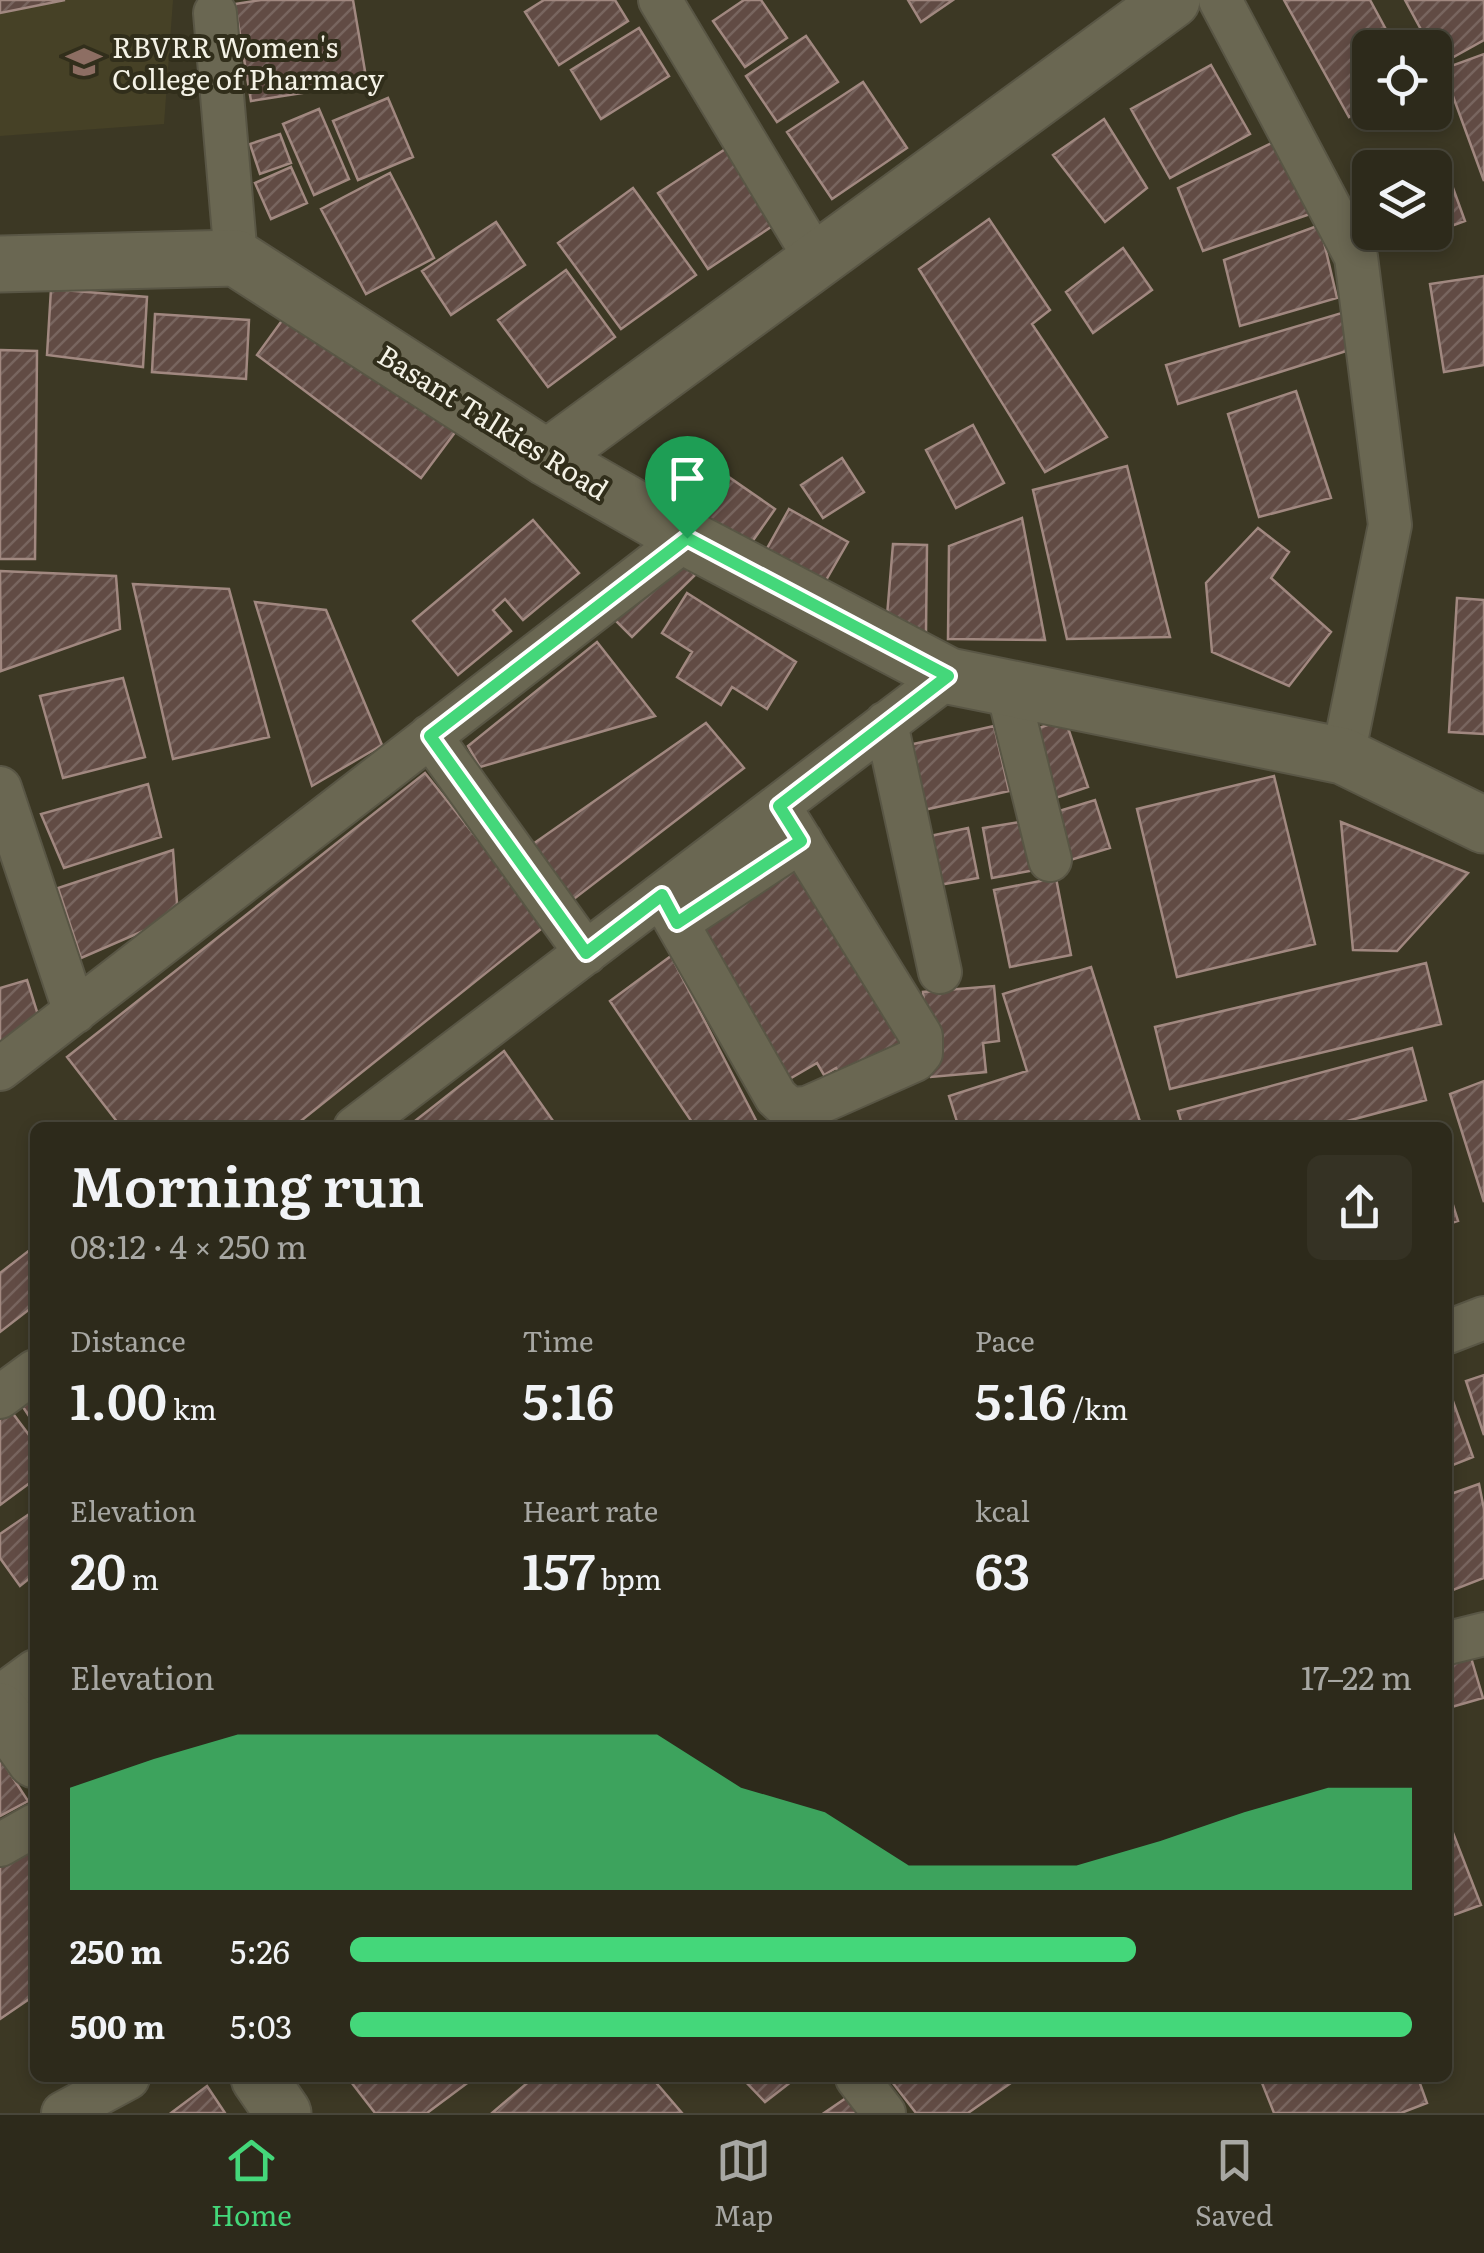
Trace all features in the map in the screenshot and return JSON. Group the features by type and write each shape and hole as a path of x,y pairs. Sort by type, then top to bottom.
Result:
{"street":[{"path":"548,458 1172,0"},
{"path":"1220,0 1356,257 1390,525 1343,756"},
{"path":"668,3 816,261"},
{"path":"0,264 236,258 215,13"},
{"name":"Basant Talkies Road","path":"236,258 548,458 687,538 948,676 1343,756 1484,825"},
{"path":"0,1069 687,538"},
{"path":"669,909 779,806 948,676"},
{"path":"1008,687 1050,860"},
{"path":"886,723 940,972"},
{"path":"430,736 586,953"},
{"path":"0,788 74,1012"},
{"path":"669,909 776,1097 789,1109 807,1108 914,1060 921,1052 921,1036 779,806"},
{"path":"363,1122 586,953 801,841"},
{"path":"1452,1330 1484,1318"},
{"path":"0,1397 30,1375"},
{"path":"1452,1642 1484,1634"},
{"path":"0,1696 30,1675"},
{"path":"0,1711 30,1753"},
{"path":"0,1846 30,1829"},
{"path":"64,2113 121,2082"},
{"path":"263,2082 283,2113"},
{"path":"860,2082 884,2113"}],"shaded area":[{"name":"RBVRR Women's College of Pharmacy","path":"0,0 173,0 164,124 0,136"}],"building":[{"path":"0,0 65,0 0,13"},
{"path":"261,0 353,0 367,83 251,101 235,4"},
{"path":"544,0 615,0 628,21 559,65 525,12"},
{"path":"744,0 761,0 787,38 745,67 713,21"},
{"path":"908,0 953,0 921,22"},
{"path":"1284,0 1370,0 1386,30 1352,30 1349,117"},
{"path":"1405,0 1484,0 1484,40 1452,58 1452,30 1421,30"},
{"path":"639,28 669,76 601,119 571,70"},
{"path":"806,36 838,82 777,122 746,76"},
{"path":"1484,54 1484,181 1452,94 1452,66"},
{"path":"1211,65 1250,134 1170,178 1131,109"},
{"path":"863,82 907,148 832,199 787,132"},
{"path":"388,98 413,157 358,180 333,121"},
{"path":"319,109 349,179 314,195 283,124"},
{"path":"1104,119 1147,188 1105,222 1053,155"},
{"path":"280,134 291,163 260,174 250,144"},
{"path":"1278,140 1313,213 1203,251 1178,188"},
{"path":"727,148 777,223 708,269 658,193"},
{"path":"291,167 307,203 271,219 255,183"},
{"path":"390,173 434,258 366,294 321,209"},
{"path":"633,188 696,275 621,329 558,243"},
{"path":"1452,188 1465,221 1452,226"},
{"path":"989,219 1050,310 1032,324 1107,437 1045,472 919,269"},
{"path":"496,222 525,265 451,315 422,271"},
{"path":"1320,225 1337,298 1240,326 1224,260"},
{"path":"1123,248 1152,290 1093,333 1066,292"},
{"path":"566,270 615,337 548,387 498,320"},
{"path":"1484,276 1484,365 1444,372 1430,284"},
{"path":"51,289 147,297 143,367 47,355"},
{"path":"294,304 459,427 421,478 257,355"},
{"path":"1345,312 1353,349 1178,404 1166,365"},
{"path":"155,314 249,320 246,379 152,372"},
{"path":"0,350 37,351 35,559 0,559"},
{"path":"1296,391 1331,498 1259,517 1228,414"},
{"path":"973,425 1004,483 956,508 926,450"},
{"path":"697,455 775,509 747,549 669,496"},
{"path":"842,458 864,492 823,518 801,485"},
{"path":"1127,466 1170,637 1067,639 1033,490"},
{"path":"789,509 848,542 818,594 760,561"},
{"path":"1022,518 1045,640 948,639 949,546"},
{"path":"533,520 579,573 523,620 505,599 493,610 511,631 458,675 413,621"},
{"path":"1258,528 1289,552 1271,578 1331,632 1289,686 1212,652 1206,583"},
{"path":"893,544 927,545 926,632 886,628"},
{"path":"672,552 695,575 632,637 609,614"},
{"path":"0,571 116,576 120,629 1,671"},
{"path":"133,584 229,589 269,737 173,759"},
{"path":"687,593 796,662 767,709 732,687 721,705 677,677 692,652 662,633"},
{"path":"1457,598 1484,600 1484,734 1449,732"},
{"path":"255,602 326,610 382,745 312,786"},
{"path":"597,642 655,716 480,767 468,746"},
{"path":"123,678 145,757 63,778 40,696"},
{"path":"1065,719 1088,787 1047,801 1024,733"},
{"path":"706,723 744,768 566,905 530,846"},
{"path":"994,726 1009,791 924,810 909,745"},
{"path":"425,773 546,925 300,1122 117,1122 67,1057"},
{"path":"1274,776 1315,944 1177,977 1137,809"},
{"path":"148,784 161,837 64,868 41,814"},
{"path":"1095,800 1110,848 1064,862 1049,814"},
{"path":"1026,821 1035,870 992,878 983,828"},
{"path":"1341,822 1468,873 1397,951 1353,950"},
{"path":"968,828 978,878 939,885 930,836"},
{"path":"173,850 178,916 81,958 58,888"},
{"path":"804,853 919,1045 840,1076 836,1068 824,1075 817,1063 779,1085 683,924"},
{"path":"1056,878 1071,955 1010,967 994,890"},
{"path":"671,956 757,1122 692,1122 610,1001"},
{"path":"1426,963 1441,1024 1170,1089 1155,1027"},
{"path":"1091,967 1140,1122 957,1122 949,1096 1027,1071 1003,994"},
{"path":"27,980 39,1018 0,1045 0,988"},
{"path":"994,986 999,1041 983,1043 986,1072 931,1077 923,992"},
{"path":"1412,1048 1426,1100 1344,1122 1181,1122 1178,1111"},
{"path":"504,1051 554,1122 414,1122"},
{"path":"1484,1081 1484,1202 1450,1094"},
{"path":"1452,1202 1458,1221 1452,1223"},
{"path":"30,1250 30,1309 0,1332 0,1273"},
{"path":"1484,1375 1484,1435 1466,1381"},
{"path":"1452,1399 1473,1457 1452,1465"},
{"path":"11,1411 30,1436 30,1483 0,1505 0,1419"},
{"path":"1479,1484 1484,1509 1484,1578 1452,1590 1452,1494"},
{"path":"30,1513 30,1578 20,1586 0,1558 0,1534"},
{"path":"1467,1644 1483,1698 1452,1707 1452,1648"},
{"path":"0,1758 28,1801 0,1816"},
{"path":"1452,1830 1481,1905 1452,1916"},
{"path":"30,1841 30,1998 0,2019 0,1862"},
{"path":"351,2082 469,2082 427,2113 375,2113"},
{"path":"528,2082 655,2082 682,2113 492,2113"},
{"path":"746,2082 791,2082 765,2102"},
{"path":"892,2082 1012,2082 968,2113 916,2113"},
{"path":"1262,2082 1419,2082 1427,2103 1401,2113 1274,2113"},
{"path":"207,2086 225,2113 171,2113"},
{"path":"849,2096 861,2113 824,2113"}],"place":[{"name":"RBVRR Women's College of Pharmacy","path":"84,62"}],"route":[{"path":"687,538 948,676 779,806 801,841 677,923 662,895 586,953 430,736 687,538"}]}
